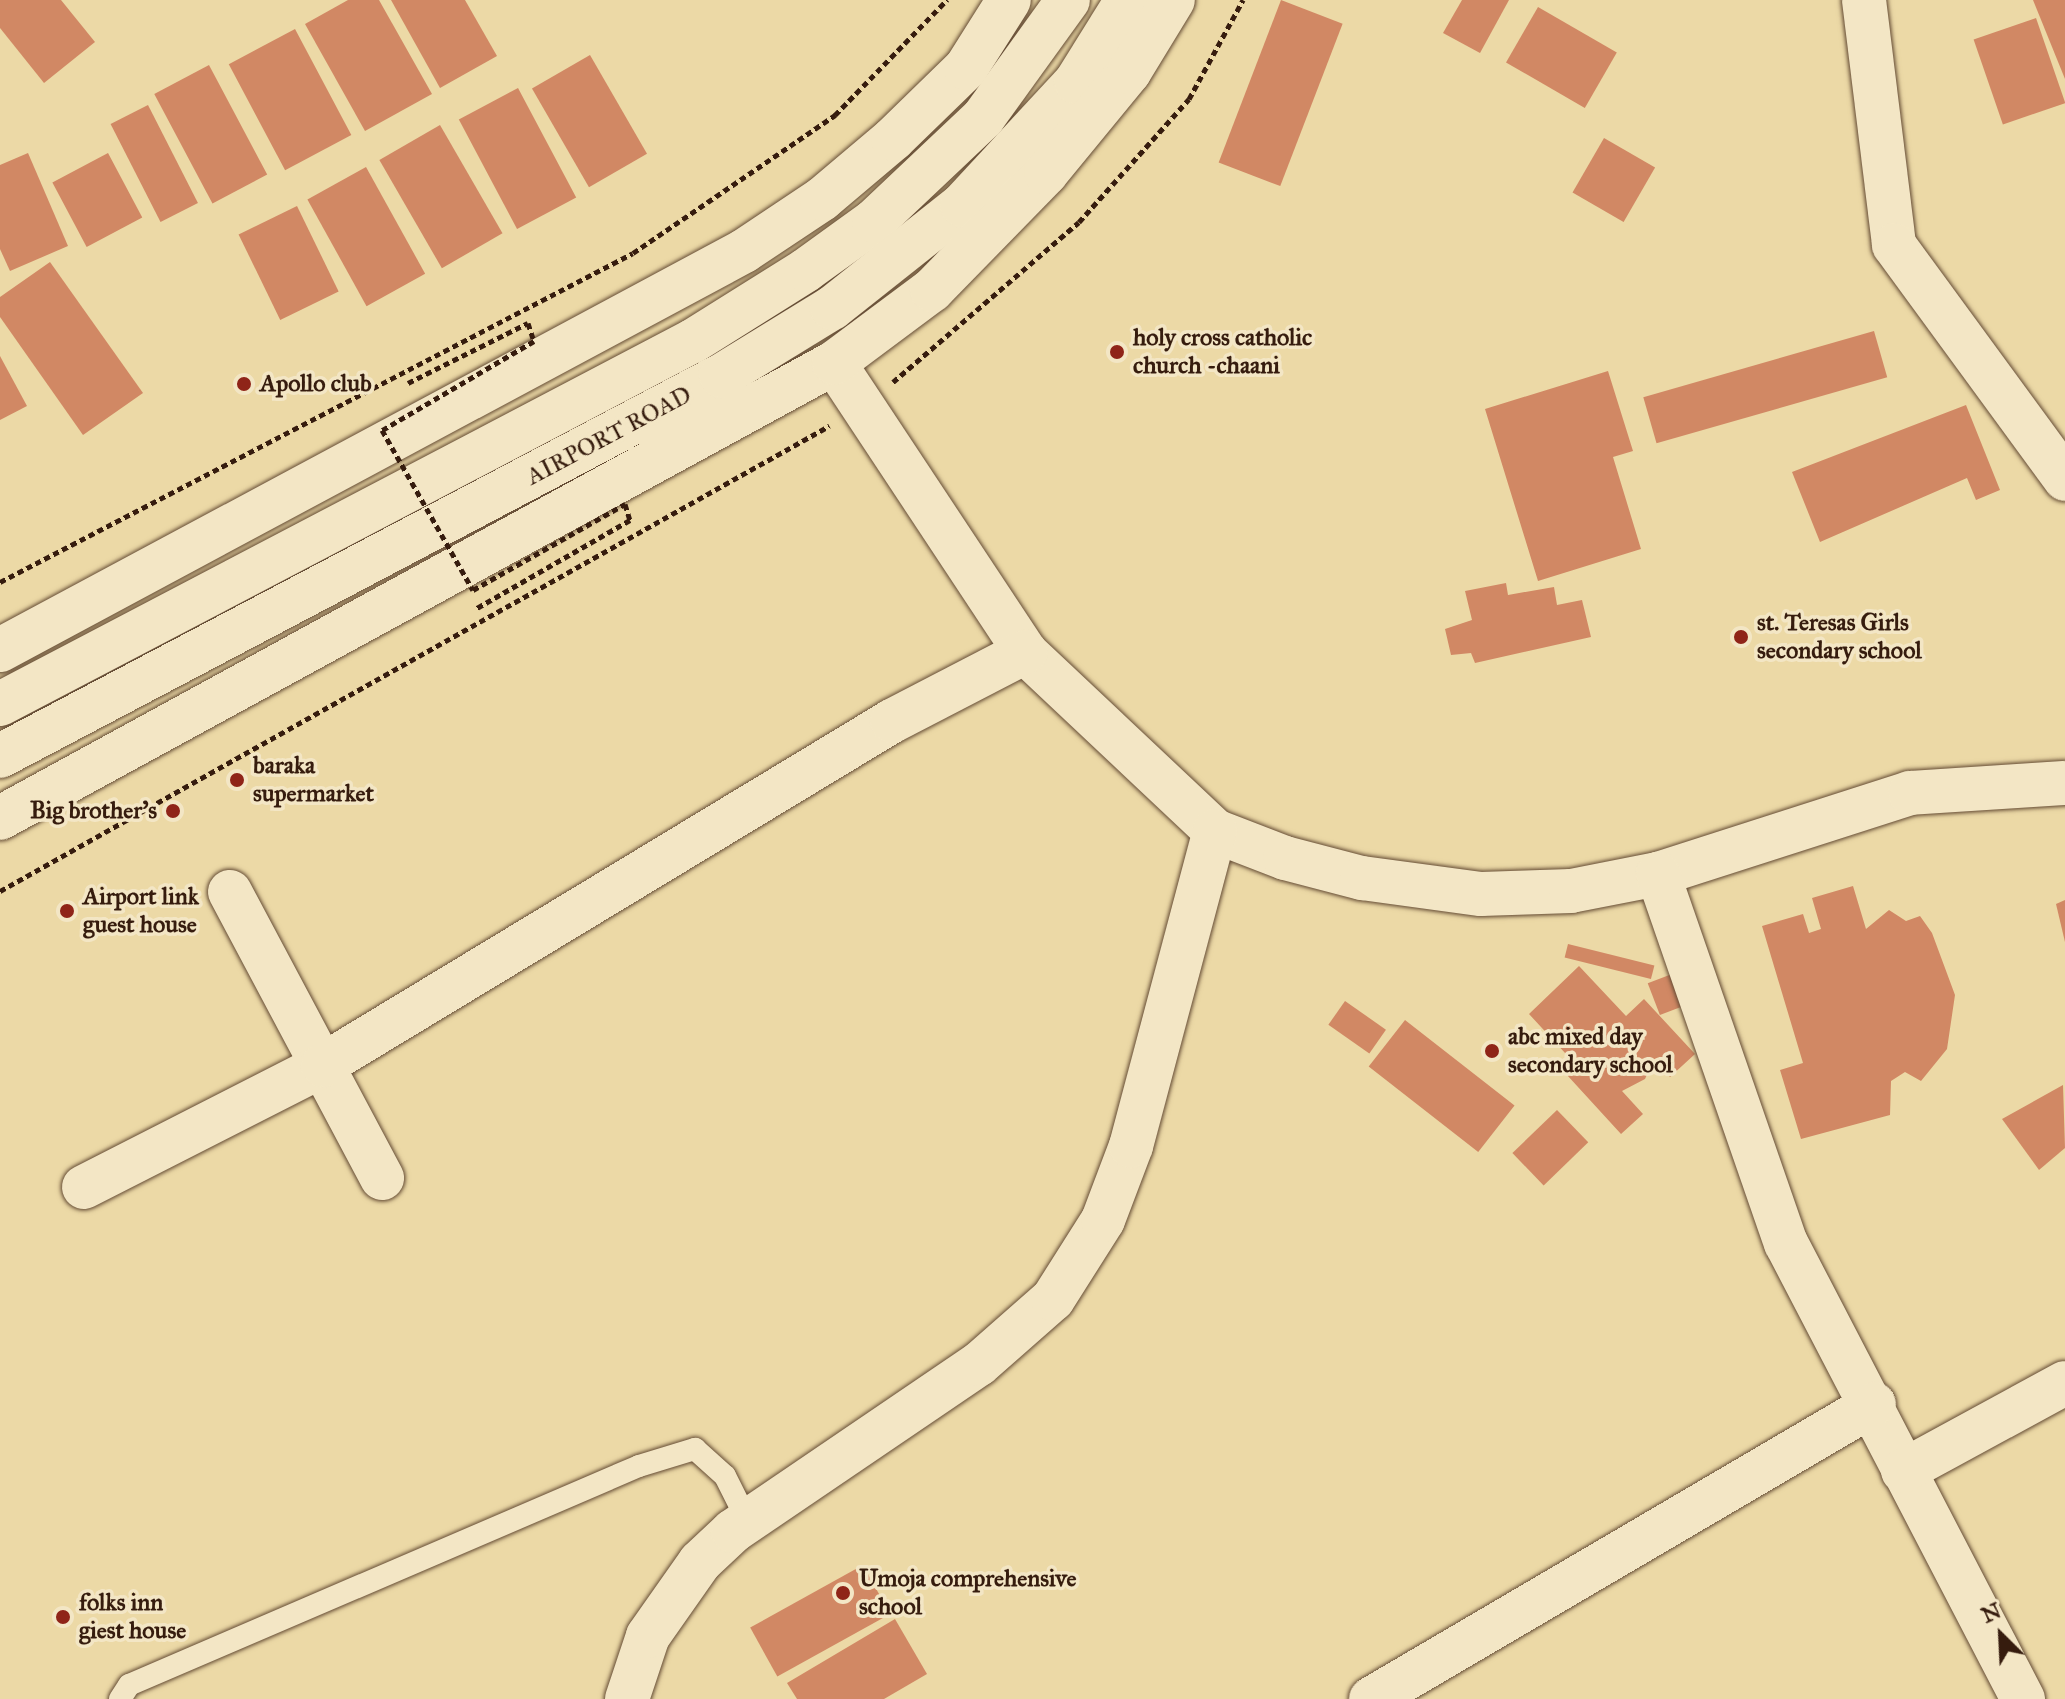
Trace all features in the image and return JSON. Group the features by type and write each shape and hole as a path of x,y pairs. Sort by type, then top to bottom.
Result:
{"street":[{"path":"0,650 744,251 893,139 966,68 1009,0"},
{"name":"AIRPORT ROAD","path":"0,704 693,341 806,270 874,221 983,118 1068,0"},
{"name":"AIRPORT ROAD","path":"0,756 721,376 832,308 962,205 1076,82 1127,0"},
{"path":"0,818 834,363 932,290 1046,173 1129,72 1173,0"},
{"path":"1864,0 1894,245 2065,479"},
{"path":"834,363 1025,652 1215,831 1362,878 1481,894 1571,891 1658,874 1910,793 2065,783"},
{"path":"84,1187 323,1065 892,721 1025,652"},
{"path":"627,1699 648,1636 700,1562 748,1522 979,1364 1053,1299 1103,1220 1131,1146 1215,831"},
{"path":"1658,874 1786,1243 1874,1404 1903,1471 2023,1699"},
{"path":"230,892 382,1178"},
{"path":"1903,1471 2065,1383"},
{"path":"1371,1699 1874,1404"}],"lane":[{"path":"120,1699 129,1685 639,1466 695,1449 725,1476 748,1522"}],"path":[{"path":"0,582 633,253 835,115 947,0"},
{"path":"408,383 528,323 534,341 382,430 473,590 625,504 630,520 477,608"}],"building":[{"path":"0,0 61,0 95,42 44,83 0,28"},
{"path":"348,0 379,0 432,94 365,131 305,24"},
{"path":"391,0 465,0 497,56 440,88"},
{"path":"1281,0 1343,24 1280,186 1219,162"},
{"path":"1462,0 1509,0 1480,53 1443,33"},
{"path":"2033,0 2065,0 2065,79"},
{"path":"1538,7 1617,52 1585,108 1506,62"},
{"path":"2036,18 2065,103 2003,125 1974,39"},
{"path":"295,29 351,135 285,170 229,64"},
{"path":"590,55 647,154 589,187 532,88"},
{"path":"209,65 267,174 212,204 154,94"},
{"path":"518,88 576,197 517,229 459,119"},
{"path":"148,105 198,203 161,222 111,124"},
{"path":"440,125 502,233 442,268 379,160"},
{"path":"1604,138 1655,168 1624,222 1572,193"},
{"path":"28,153 68,246 10,271 0,249 0,165"},
{"path":"108,153 142,217 87,247 52,183"},
{"path":"366,167 425,274 367,306 307,199"},
{"path":"297,206 339,291 280,320 239,234"},
{"path":"50,262 143,393 83,435 0,317 0,297"},
{"path":"1874,331 1887,377 1657,443 1643,397"},
{"path":"0,356 27,406 0,420"},
{"path":"1608,371 1633,451 1613,457 1641,549 1538,581 1485,409"},
{"path":"1966,405 2000,490 1976,500 1967,478 1820,542 1792,472"},
{"path":"1506,583 1508,595 1554,587 1557,605 1582,600 1591,637 1475,663 1471,653 1451,655 1445,629 1472,620 1465,591"},
{"path":"1853,886 1866,929 1889,910 1906,921 1920,916 1932,933 1955,995 1947,1049 1921,1081 1905,1072 1891,1081 1890,1115 1801,1139 1780,1070 1803,1063 1762,926 1803,914 1809,933 1821,929 1812,898"},
{"path":"2065,900 2065,942 2056,904"},
{"path":"1568,944 1654,966 1651,979 1565,958"},
{"path":"1579,966 1626,1016 1644,999 1695,1054 1670,1077 1654,1059 1645,1079 1622,1091 1643,1114 1621,1134 1567,1075 1578,1067 1529,1014"},
{"path":"1672,974 1684,1006 1660,1015 1648,983"},
{"path":"1345,1001 1386,1030 1369,1053 1328,1025"},
{"path":"1405,1020 1515,1106 1478,1152 1369,1066"},
{"path":"2063,1085 2065,1148 2039,1170 2002,1119"},
{"path":"1557,1110 1588,1142 1544,1185 1512,1153"},
{"path":"863,1565 890,1614 777,1677 750,1628"},
{"path":"895,1619 927,1674 884,1699 797,1699 787,1683"}],"place":[{"name":"holy cross catholic church -chaani","path":"1117,352"},
{"name":"Apollo club","path":"244,384"},
{"name":"st. Teresas Girls secondary school","path":"1741,637"},
{"name":"baraka supermarket","path":"237,780"},
{"name":"Big brother's","path":"173,811"},
{"name":"Airport link guest house","path":"67,911"},
{"name":"abc mixed day secondary school","path":"1492,1051"},
{"name":"Umoja comprehensive school","path":"843,1593"},
{"name":"folks inn giest house","path":"63,1617"}]}
